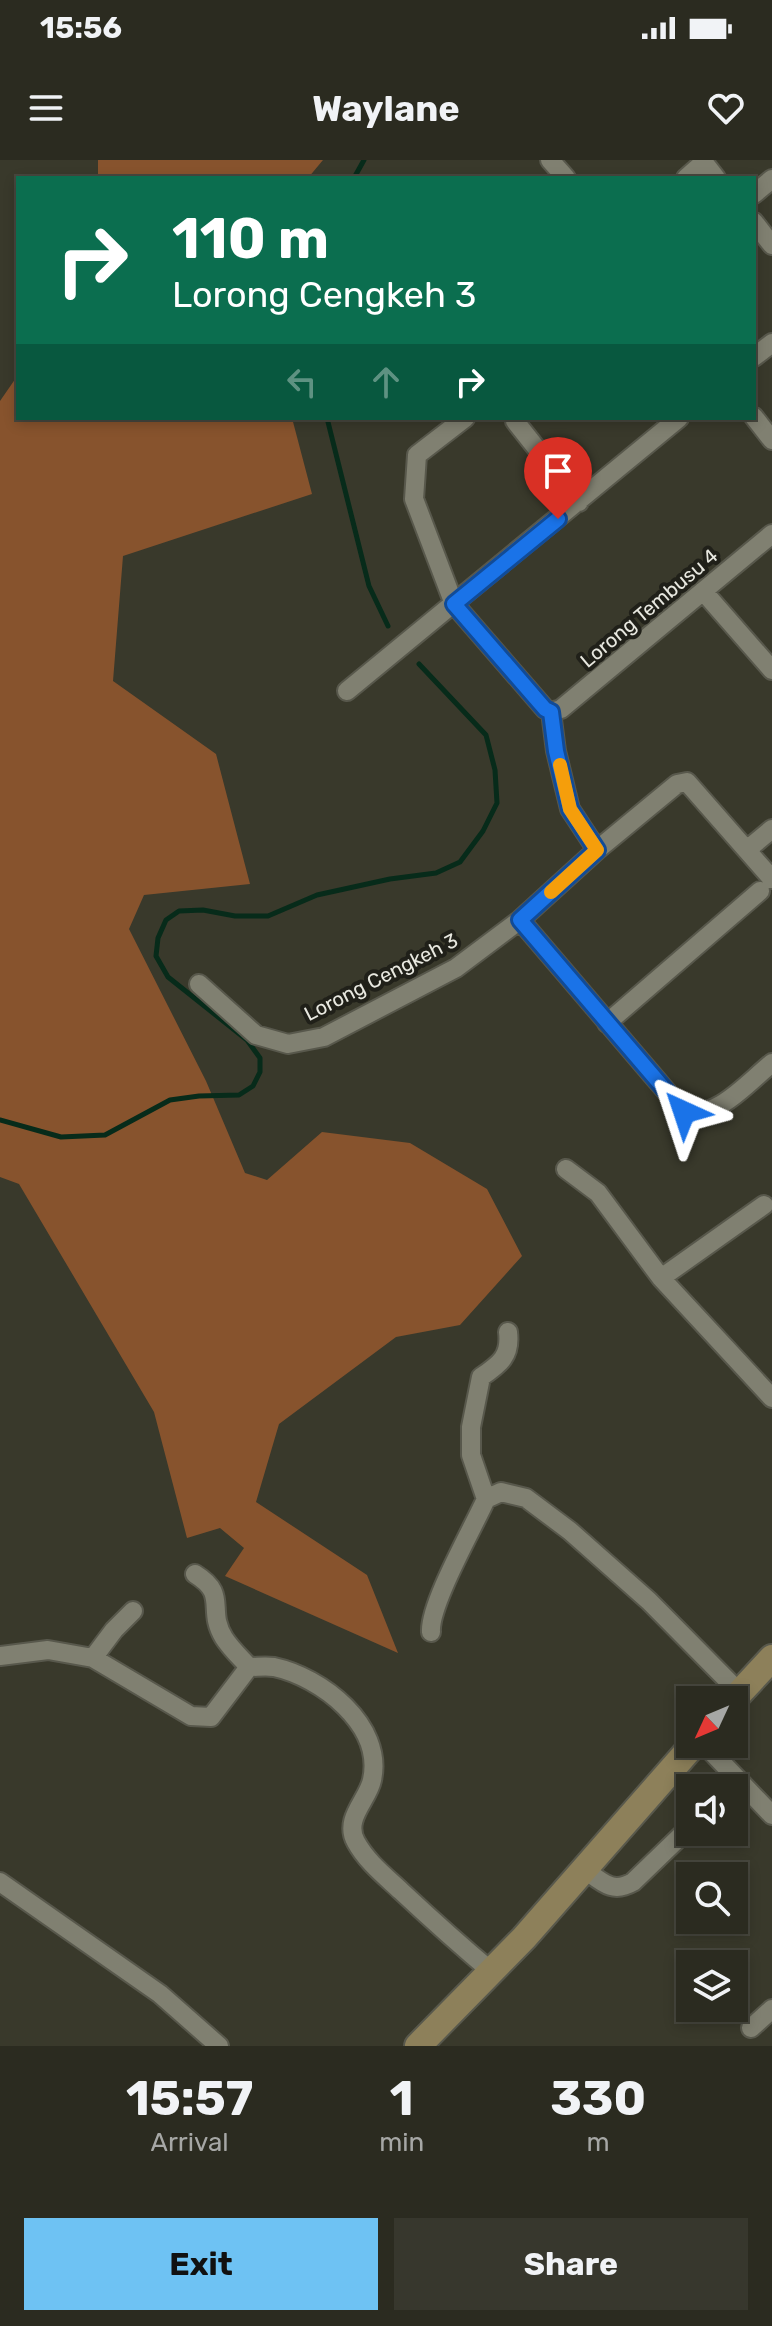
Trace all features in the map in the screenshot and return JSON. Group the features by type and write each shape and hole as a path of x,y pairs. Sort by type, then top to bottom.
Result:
{"main road":[{"path":"745,1686 772,1658"},
{"path":"418,2046 492,1972 682,1758"}],"street":[{"path":"550,160 564,176"},
{"path":"688,176 703,162"},
{"path":"756,192 772,179"},
{"path":"756,225 772,245"},
{"path":"756,355 772,343"},
{"path":"462,420 417,455 414,499 454,604 545,709 551,712 556,751 570,809 597,850"},
{"path":"347,691 677,420"},
{"path":"756,420 772,440"},
{"path":"515,421 579,502"},
{"name":"Lorong Tembusu 4","path":"551,712 561,709 772,534"},
{"path":"703,591 772,670"},
{"name":"Lorong Cengkeh 3","path":"199,984 256,1035 288,1044 324,1037 456,968 520,920 597,850 677,784 687,782 748,849"},
{"path":"607,1023 766,885 748,849 772,829"},
{"path":"520,920 684,1112 695,1115 713,1110 772,1063"},
{"path":"566,1169 598,1193 661,1278 772,1398"},
{"path":"661,1278 764,1205"},
{"path":"486,1499 471,1455 471,1427 481,1377 498,1365 510,1347 508,1332"},
{"path":"431,1632 431,1620 439,1599 486,1499 501,1492 526,1498 570,1531 649,1601 727,1686"},
{"path":"195,1574 209,1582 215,1591 215,1613 224,1638 249,1667 272,1667 310,1680 343,1706 365,1730 372,1754 372,1782 355,1815 354,1839 369,1862 492,1972"},
{"path":"93,1658 133,1611"},
{"path":"0,1656 48,1650 93,1658 191,1716 211,1717 249,1667"},
{"path":"748,1795 772,1815"},
{"path":"584,1869 614,1888 622,1888 633,1882 676,1841"},
{"path":"0,1882 160,1994 219,2046"},
{"path":"751,2028 772,2009"}],"shaded area":[{"path":"98,160 323,160 310,176 98,176"},
{"path":"16,378 16,420 293,420 312,494 123,556 113,681 216,754 250,884 144,895 129,929 206,1081 245,1173 267,1180 322,1132 410,1143 487,1189 522,1256 460,1325 396,1337 279,1424 256,1502 367,1575 398,1653 225,1576 244,1548 220,1528 187,1538 154,1412 19,1184 0,1177 0,401"}],"waterway":[{"path":"355,176 364,160"},
{"path":"328,420 369,586 388,626"},
{"path":"0,1120 61,1137 105,1135 170,1100 239,1095 253,1086 260,1072 260,1058 247,1040 168,977 156,956 158,938 166,920 179,911 203,910 235,916 268,916 317,895 390,879 436,873 460,862 483,831 497,803 495,770 486,735 419,664"}],"slow traffic":[{"path":"551,892 597,850 570,809 560,765"}],"route":[{"path":"558,519 454,604 545,709 551,712 556,751 570,809 597,850 520,920 684,1112"}]}
